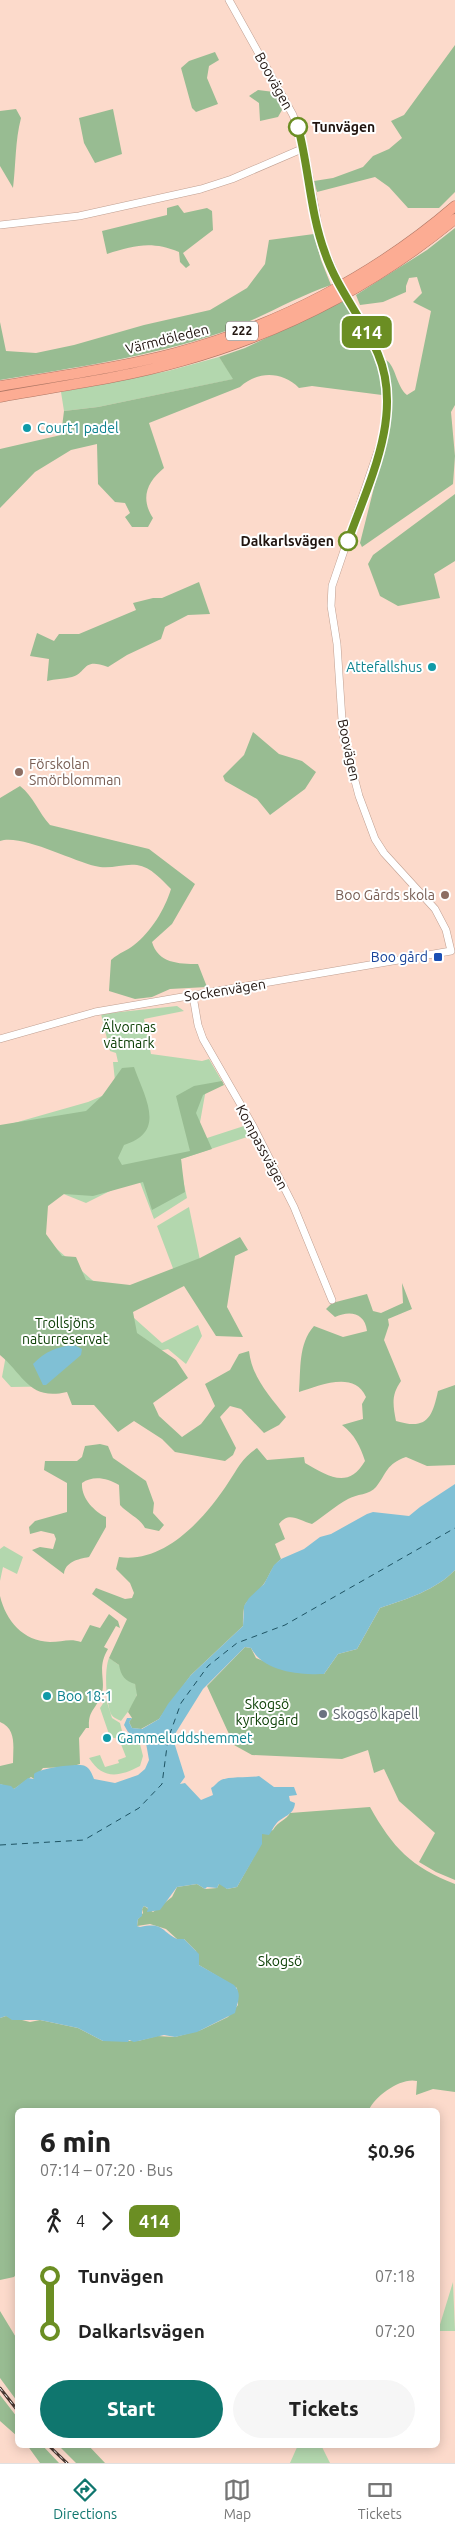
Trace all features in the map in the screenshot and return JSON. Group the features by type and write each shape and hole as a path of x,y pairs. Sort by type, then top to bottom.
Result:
{"highway":[{"name":"Värmdöleden","path":"0,386 175,353 268,321 309,302 378,263 420,234 455,206"},
{"name":"Värmdöleden","path":"0,397 172,364 245,341 307,314 362,285 410,253 455,219"}],"street":[{"name":"Boovägen","path":"229,0 288,102 304,148 321,241 338,281"},
{"path":"0,225 79,216 200,188 232,179 304,148"},
{"name":"Boovägen","path":"348,299 378,354 383,370 387,399 382,439 332,586 331,606 337,644 343,735 359,796 375,839 384,853 435,909 446,930 451,951"},
{"name":"Sockenvägen","path":"0,1039 95,1012 451,951"},
{"name":"Kompassvägen","path":"193,996 198,1025 203,1039 253,1126 294,1207 332,1300"}],"green space":[{"path":"455,45 455,192 439,208 408,208 389,187 375,177 317,192 314,181 333,178 363,167 373,156 389,149 402,138 391,121 404,115"},
{"path":"215,52 219,60 209,66 207,78 218,104 196,112 192,108 181,68 189,61"},
{"path":"258,90 274,92 282,110 278,117 260,121 259,103 249,96"},
{"path":"16,109 21,118 13,188 0,166 0,111"},
{"path":"113,109 122,154 95,163 84,143 79,118"},
{"path":"178,205 184,213 207,208 212,211 213,230 183,253 190,265 186,268 180,262 179,252 160,246 126,248 107,254 102,231 167,215 167,208"},
{"path":"455,228 455,405 451,412 455,456 453,484 362,547 360,543 391,420 391,384 386,360 392,367 403,391 407,395 415,390 431,311 413,302 422,293 417,277 409,278 406,292 383,302 360,305 356,295 427,250"},
{"path":"314,234 321,260 331,285 234,328 166,349 111,361 0,380 0,322 6,351 36,353 210,310 247,288 265,264 269,240"},
{"path":"346,300 378,363 382,395 312,386 299,388 285,378 270,375 254,378 240,387 149,423 164,468 153,479 147,491 147,504 153,518 148,527 132,527 125,517 130,513 125,503 115,502 98,484 97,444 71,450 35,472 0,508 0,449 61,435 64,411 98,407 233,379 219,357 245,348"},
{"path":"219,357 234,379 98,407 64,411 61,392 168,371"},
{"path":"455,494 455,561 434,574 440,598 398,606 380,596 368,564 373,555"},
{"path":"199,582 210,614 188,615 165,627 161,639 127,655 108,667 100,664 89,664 77,675 47,681 49,659 30,656 37,633 54,641 59,634 79,634 136,610 133,603 153,598 162,598"},
{"path":"253,732 279,754 302,761 316,772 305,789 270,815 257,799 225,781 223,776 244,755"},
{"path":"20,786 29,795 50,825 149,849 195,884 172,924 152,942 159,954 170,961 183,964 198,964 207,987 170,989 152,997 135,999 109,991 111,960 140,940 152,927 171,889 156,874 142,866 101,867 21,841 0,841 0,798"},
{"name":"Trollsjöns naturreservat","path":"177,1006 184,1011 144,1019 151,1054 202,1061 209,1059 223,1083 206,1089 199,1128 204,1139 247,1125 253,1135 181,1159 187,1198 154,1219 138,1177 86,1203 56,1191 33,1228 108,1294 174,1271 157,1226 189,1207 200,1260 124,1309 162,1343 198,1325 202,1336 186,1364 168,1349 122,1359 75,1386 11,1387 2,1377 9,1339 0,1340 0,1127 88,1102 116,1090 113,1062 118,1062 116,1053 110,1051 101,1014"},
{"name":"Trollsjöns naturreservat","path":"134,1067 147,1102 149,1123 145,1132 137,1139 124,1145 118,1158 122,1165 190,1151 176,1096 194,1086 222,1081 224,1085 203,1095 196,1113 212,1149 181,1159 185,1192 152,1210 143,1182 93,1196 64,1194 48,1206 46,1234 62,1256 76,1257 86,1280 130,1285 200,1258 240,1237 248,1250 235,1256 227,1307 243,1337 216,1336 184,1286 133,1312 137,1333 176,1360 188,1378 153,1403 159,1416 182,1437 201,1424 215,1406 205,1384 230,1370 239,1354 249,1351 258,1378 286,1417 279,1425 264,1433 241,1409 230,1406 220,1417 236,1448 233,1455 225,1461 175,1452 162,1439 134,1421 118,1432 94,1405 72,1405 67,1392 54,1394 35,1390 0,1355 0,1125 86,1111 102,1096 122,1068"},
{"path":"402,1283 412,1309 388,1319 389,1325 384,1340 401,1381 394,1400 396,1421 414,1424 426,1420 433,1409 438,1391 455,1385 455,1465 427,1466 406,1457 394,1463 388,1469 373,1490 348,1499 312,1524 290,1517 283,1520 279,1524 285,1539 275,1544 281,1559 258,1592 245,1605 243,1626 191,1675 159,1719 141,1729 132,1728 129,1722 132,1718 128,1712 137,1695 135,1684 126,1680 122,1675 119,1665 109,1658 127,1619 92,1594 96,1588 125,1599 132,1598 134,1593 130,1583 116,1569 119,1557 136,1557 152,1553 168,1546 182,1535 208,1510 244,1460 257,1448 267,1460 304,1457 305,1463 337,1478 345,1478 358,1470 365,1461 354,1437 342,1425 363,1419 362,1404 366,1397 353,1384 345,1382 326,1384 299,1392 303,1349 305,1341 314,1326 343,1337 367,1331 363,1320 356,1315 346,1314 335,1317 326,1309 332,1303 367,1294 373,1311 381,1313 403,1303"},
{"path":"100,1444 108,1446 113,1458 146,1481 154,1503 153,1513 164,1525 159,1531 145,1528 140,1521 120,1505 119,1485 100,1478 86,1481 82,1483 82,1489 86,1499 93,1508 106,1517 106,1527 89,1557 69,1564 64,1574 32,1550 40,1547 53,1549 56,1539 54,1534 41,1531 30,1534 29,1527 35,1521 67,1512 67,1483 44,1470 45,1461 77,1461 82,1457 85,1446"},
{"path":"4,1546 23,1557 17,1574 3,1567 0,1581 0,1549"},
{"name":"Skogsö kyrkogård","path":"455,1570 455,1880 419,1862 435,1833 399,1801 384,1769 374,1773 368,1750 342,1759 252,1755 234,1745 207,1686 245,1647 251,1648 256,1658 266,1662 324,1674 338,1654 357,1649 380,1608 430,1588"},
{"path":"0,1596 7,1614 17,1628 24,1634 40,1641 73,1640 81,1642 90,1625 100,1628 109,1614 118,1621 120,1628 116,1626 104,1647 108,1649 102,1668 103,1690 91,1714 89,1728 86,1728 79,1738 80,1764 70,1767 43,1768 34,1779 31,1777 14,1789 0,1784 0,1766 13,1763 13,1739 9,1729 0,1722"},
{"path":"109,1658 128,1673 137,1688 135,1701 121,1721 112,1715 109,1709 106,1678"},
{"path":"106,1699 112,1718 120,1723 123,1735 140,1744 143,1756 140,1766 118,1774 106,1773 100,1770 89,1758 100,1755 105,1767 119,1763 118,1760 126,1757 119,1739 110,1737 100,1708"},
{"name":"Skogsö","path":"370,1807 395,1845 405,1855 426,1871 455,1884 455,2092 433,2089 416,2095 417,2081 404,2082 389,2089 370,2108 15,2108 15,2276 0,2280 0,2018 6,2016 30,2022 40,2020 78,2028 103,2041 138,2041 157,2036 175,2037 201,2030 228,2017 238,2005 237,1988 199,1965 196,1951 184,1939 177,1939 166,1929 150,1924 137,1926 138,1919 143,1913 142,1909 144,1906 153,1912 172,1897 177,1887 197,1884 205,1889 217,1888 219,1884 222,1884 227,1889 237,1887 261,1844 262,1834 273,1830 290,1813"},
{"path":"453,2282 455,2331 440,2331 440,2324"},
{"path":"0,2311 15,2336 15,2398 0,2378"},
{"path":"0,2395 15,2414 15,2434 0,2421"},
{"path":"29,2448 45,2448 59,2463 40,2463"},
{"path":"61,2448 91,2448 105,2463 76,2463"},
{"path":"297,2448 322,2448 330,2463 290,2463"}],"water":[{"path":"74,1345 82,1349 81,1355 46,1385 43,1385 33,1364 52,1350"},
{"path":"455,1484 455,1570 439,1583 421,1593 380,1608 357,1649 338,1654 324,1674 294,1673 273,1667 257,1656 251,1648 245,1647 203,1689 175,1734 174,1742 185,1777 180,1784 185,1783 201,1800 213,1795 211,1788 221,1780 259,1776 274,1787 294,1787 297,1795 289,1796 290,1801 295,1803 292,1811 278,1821 269,1835 262,1834 262,1844 237,1887 227,1889 219,1884 217,1888 207,1887 205,1889 197,1884 177,1887 160,1910 147,1912 148,1908 144,1906 142,1916 138,1919 137,1926 157,1926 177,1939 184,1939 199,1954 199,1965 234,1985 239,1995 235,2013 197,2032 175,2037 164,2035 134,2042 129,2040 128,2042 103,2041 78,2028 40,2020 12,2020 6,2016 0,2018 0,1784 11,1786 14,1789 28,1778 34,1779 34,1774 38,1772 51,1768 82,1765 90,1770 94,1779 115,1783 138,1775 145,1769 149,1760 146,1743 128,1732 124,1725 127,1718 132,1718 129,1722 132,1728 142,1729 159,1719 168,1704 191,1675 243,1626 244,1606 249,1598 264,1584 274,1565 281,1559 304,1549 320,1537 331,1534 367,1514 373,1512 409,1516"}],"ferry route":[{"path":"0,1845 84,1840 139,1808 162,1784 168,1739 181,1703 208,1666 237,1643 285,1625 455,1528"}],"railway":[{"path":"0,2388 15,2407"},
{"path":"51,2448 67,2463"}],"bus line":[{"name":"414","path":"298,127 304,148 324,253 372,341 381,362 385,379 387,411 382,439 348,541"}],"place":[{"name":"Tunvägen","path":"298,127"},
{"name":"Court1 padel","path":"27,428"},
{"name":"Dalkarlsvägen","path":"348,541"},
{"name":"Attefallshus","path":"432,667"},
{"name":"Förskolan Smörblomman","path":"19,772"},
{"name":"Boo Gårds skola","path":"445,895"},
{"name":"Boo gård","path":"438,957"},
{"name":"Boo 18:1","path":"47,1696"},
{"name":"Skogsö kapell","path":"323,1714"},
{"name":"Gammeluddshemmet","path":"107,1738"}],"park label":[{"name":"Älvornas våtmark","path":"129,1036"}]}
